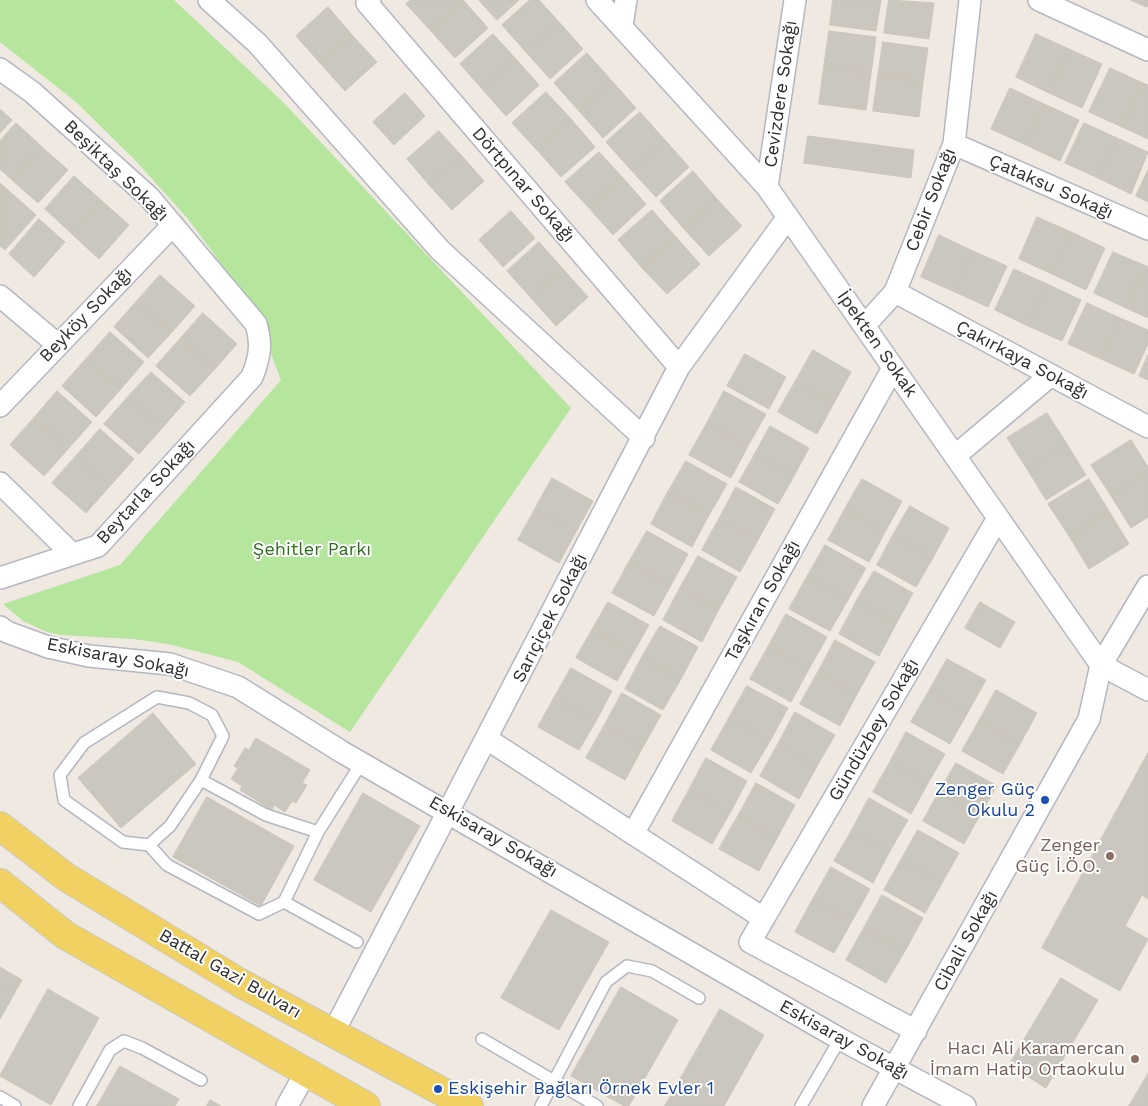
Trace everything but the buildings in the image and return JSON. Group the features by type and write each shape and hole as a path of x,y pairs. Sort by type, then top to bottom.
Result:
{"main road":[{"name":"Battal Gazi Bulvarı","path":"0,826 66,877 242,984 469,1106"},
{"path":"0,883 65,935 366,1106"}],"street":[{"path":"209,0 257,43 440,250 644,438"},
{"name":"İpekten Sokak","path":"598,0 767,187 1102,665 1148,690"},
{"path":"622,25 626,0"},
{"name":"Cevizdere Sokağı","path":"767,187 795,0"},
{"name":"Cebir Sokağı","path":"864,326 895,292 954,144 970,0"},
{"path":"1039,0 1148,50"},
{"name":"Dörtpınar Sokağı","path":"369,1 679,367"},
{"name":"Beşiktaş Sokağı","path":"0,69 32,92 142,191 173,225 256,324 261,342 259,360"},
{"name":"Çataksu Sokağı","path":"954,144 1148,229"},
{"name":"Sarıçiçek Sokağı","path":"333,1033 644,438 679,367 788,217"},
{"name":"Beyköy Sokağı","path":"0,406 173,225"},
{"name":"Çakırkaya Sokağı","path":"895,292 1148,427"},
{"path":"0,296 58,345"},
{"name":"Beytarla Sokağı","path":"0,578 98,546 252,377 259,360"},
{"name":"Taşkıran Sokağı","path":"633,834 893,368"},
{"path":"955,456 1051,376"},
{"path":"0,483 72,554"},
{"name":"Gündüzbey Sokağı","path":"916,1031 750,942 998,518"},
{"name":"Cibali Sokağı","path":"873,1106 1089,719 1102,665 1148,586"},
{"name":"Eskisaray Sokağı","path":"0,627 7,632 48,647 89,656 170,664 238,687 362,762 840,1039 965,1106"},
{"path":"487,739 763,918"},
{"path":"287,1106 306,1072"}],"lane":[{"path":"149,845 170,826 201,780 223,736 212,715 189,703 157,697 84,742 60,775 64,800 123,842 149,845 167,865 259,914 284,902 318,832 362,762"},
{"path":"201,780 266,815 318,832"},
{"path":"284,902 357,942"},
{"path":"541,1106 606,982 627,966 652,971 699,998"},
{"path":"482,1038 597,1106"},
{"path":"801,1106 840,1039"},
{"path":"79,1106 110,1050 124,1041 142,1048 201,1080"},
{"path":"0,1097 15,1106"}],"green space":[{"name":"Şehitler Parkı","path":"0,0 174,0 282,101 571,408 350,732 238,662 168,644 133,639 61,635 47,632 23,621 3,604 120,565 281,380 268,346 235,283 189,220 135,160 76,102 0,42"}],"place":[{"name":"Zenger Güç Okulu 2","path":"1045,800"},
{"name":"Zenger Güç İ.Ö.O.","path":"1110,856"},
{"name":"Hacı Ali Karamercan İmam Hatip Ortaokulu","path":"1135,1059"},
{"name":"Eskişehir Bağları Örnek Evler 1","path":"438,1089"}]}
